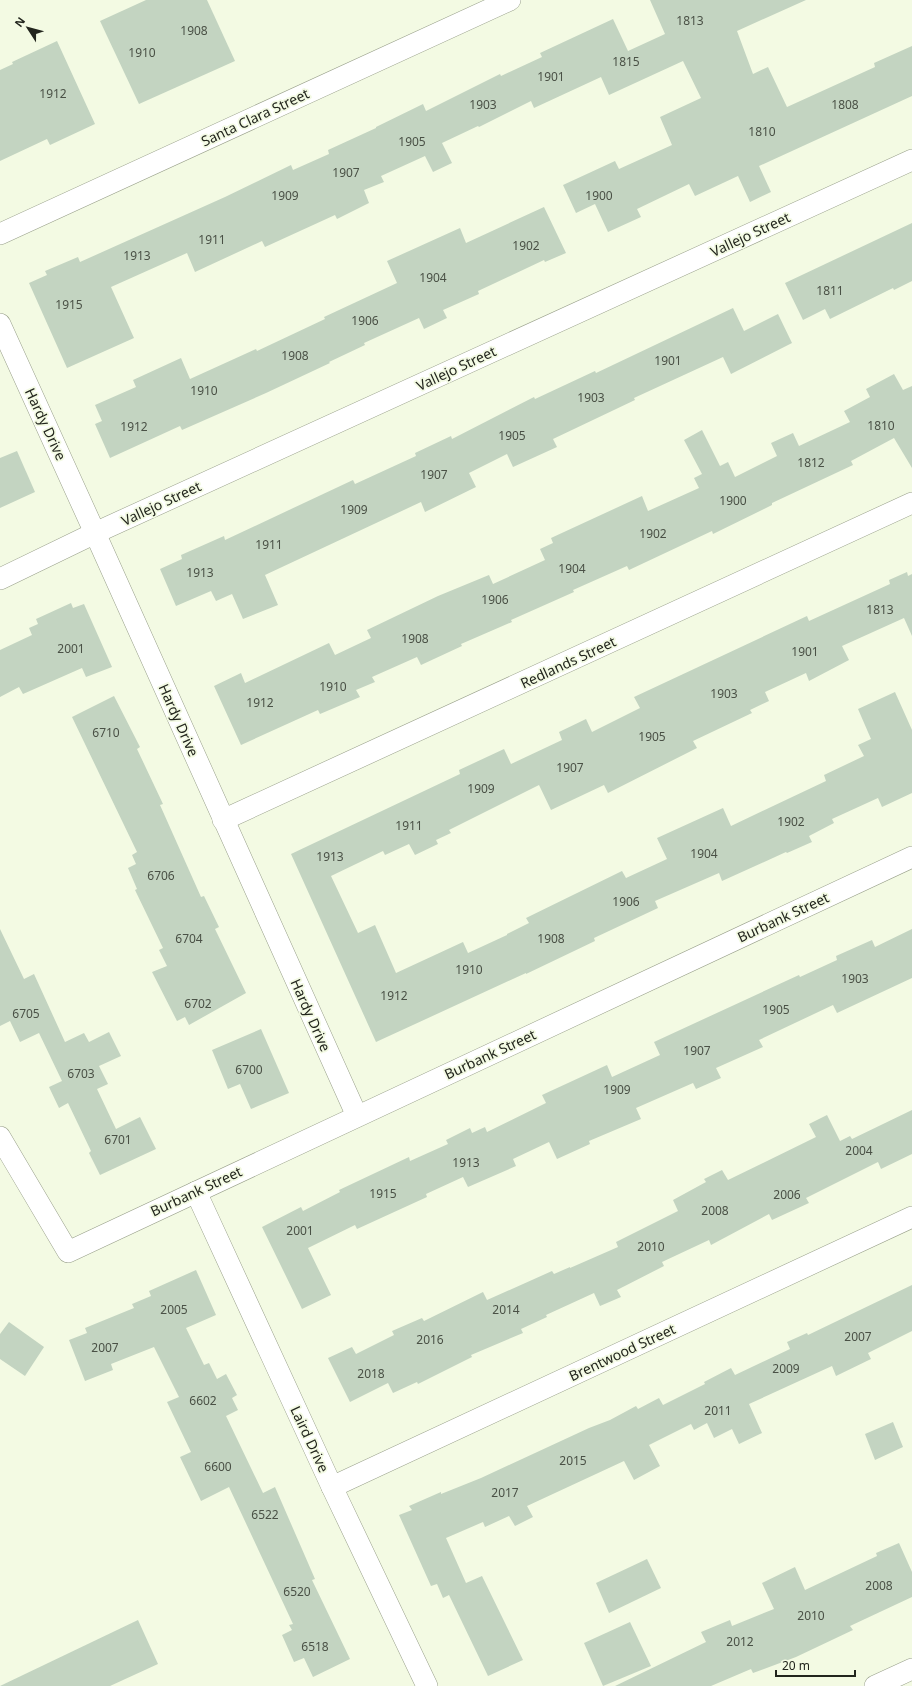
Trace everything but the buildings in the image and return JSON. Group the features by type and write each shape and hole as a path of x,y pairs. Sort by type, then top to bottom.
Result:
{"street":[{"name":"Santa Clara Street","path":"0,234 510,0"},
{"name":"Vallejo Street","path":"0,578 912,160"},
{"name":"Hardy Drive","path":"0,324 96,533 223,820 357,1116"},
{"name":"Redlands Street","path":"223,820 912,503"},
{"name":"Burbank Street","path":"0,1137 68,1252 912,856"},
{"name":"Laird Drive","path":"196,1192 332,1487 426,1686"},
{"name":"Brentwood Street","path":"332,1487 912,1217"},
{"path":"875,1686 912,1669"}]}
